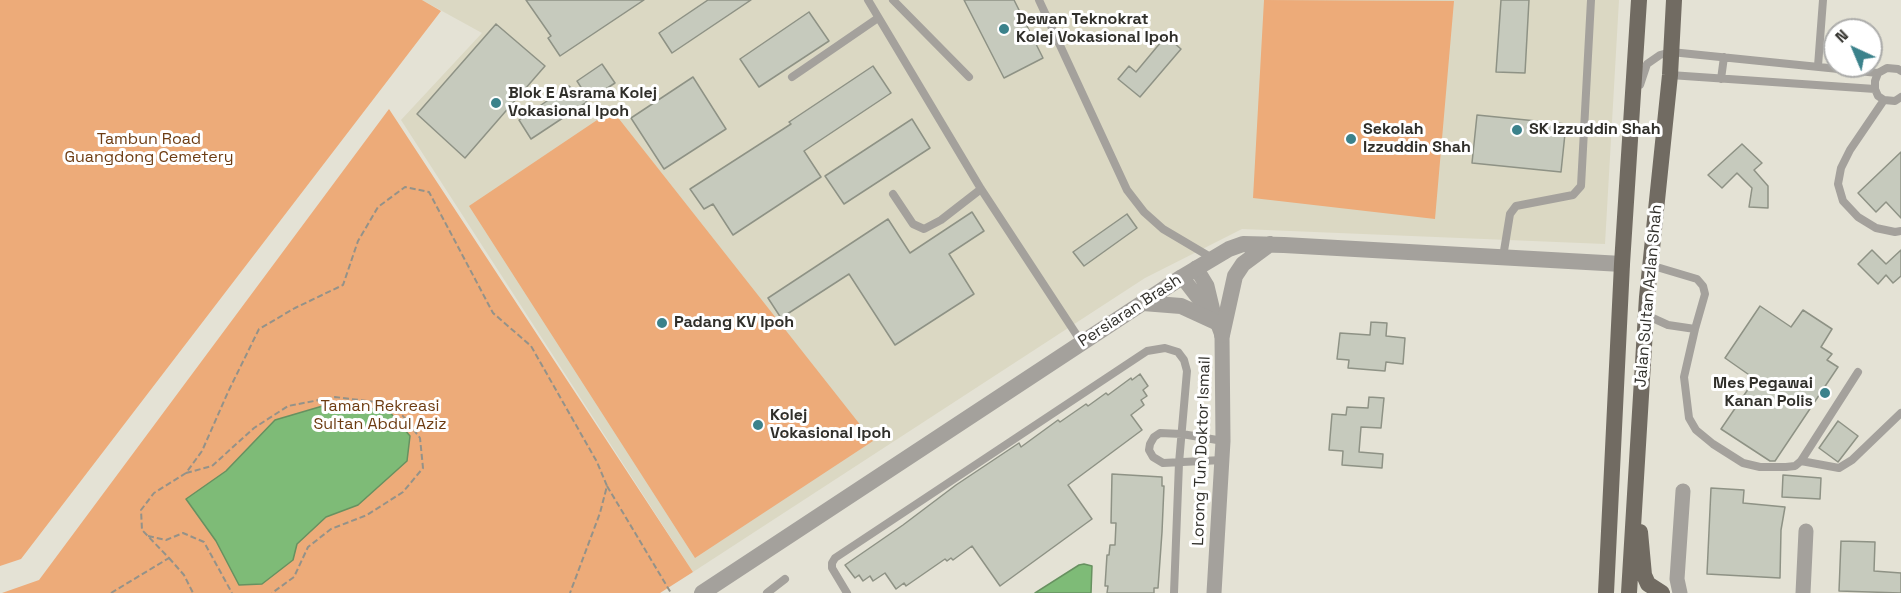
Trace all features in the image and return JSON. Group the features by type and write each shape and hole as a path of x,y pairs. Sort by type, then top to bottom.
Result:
{"main road":[{"name":"Jalan Sultan Azlan Shah","path":"1606,593 1622,264 1639,0"},
{"name":"Jalan Sultan Azlan Shah","path":"1629,593 1646,315 1670,75 1674,0"},
{"path":"1635,498 1644,575 1648,584 1662,593"},
{"path":"1619,593 1623,528 1633,517"}],"street":[{"name":"Persiaran Brash","path":"702,593 1212,258 1243,244 1622,264"},
{"path":"1218,323 1235,276 1243,264 1270,244"},
{"path":"1189,273 1199,299 1218,323"},
{"path":"1143,303 1181,306 1218,323"},
{"name":"Lorong Tun Doktor Ismail","path":"1214,593 1223,441 1218,323"},
{"path":"1680,593 1677,579 1683,491"},
{"path":"1803,593 1806,531"}],"lane":[{"path":"868,0 981,189 1082,343"},
{"path":"893,0 969,77"},
{"path":"1039,0 1127,190 1144,212 1163,229 1212,258"},
{"path":"1503,257 1510,214 1516,206 1573,195 1581,186 1591,0"},
{"path":"1818,66 1823,0"},
{"path":"792,77 878,18"},
{"path":"1631,129 1636,123 1642,77 1647,64 1660,55 1671,52 1823,67"},
{"path":"1721,79 1724,57"},
{"path":"1883,70 1887,68 1901,71"},
{"path":"1670,75 1875,89"},
{"path":"1876,78 1875,89 1878,96 1884,100 1895,101 1901,97"},
{"path":"1884,100 1850,150 1841,168 1838,184 1843,201 1858,217 1876,228 1901,231"},
{"path":"893,194 913,224 924,229 941,220 981,189"},
{"path":"1650,265 1697,279 1703,286 1705,294 1684,377 1689,418 1696,430 1743,463 1760,467 1786,468 1801,461 1858,372"},
{"path":"1646,315 1668,325 1695,329"},
{"path":"846,593 832,568 832,563 836,558 1147,351 1165,348 1178,352 1184,360 1187,371 1179,463 1174,593"},
{"path":"1801,461 1839,468 1852,460 1885,431 1901,413"},
{"path":"1222,460 1179,463 1156,461 1149,450 1154,437 1160,433 1223,441"},
{"path":"767,593 785,579"}],"path":[{"path":"186,473 202,451 259,329 295,308 343,285 358,241 378,207 405,187 429,192 493,314 531,346 597,462 607,486 671,593"},
{"path":"193,593 183,575 142,530 141,510 154,493 186,473 212,466 254,428 288,406 335,397 383,403 403,416 420,438 423,468 403,492 367,515 331,529 308,547 294,577 272,593"},
{"path":"570,593 600,513 607,486"},
{"path":"148,536 166,540 183,533 204,542 232,593"},
{"path":"111,593 169,558"}],"shaded area":[{"name":"Kolej Vokasional Ipoh","path":"422,0 1619,0 1605,244 1242,229 1145,278 693,572 401,120 482,33"},
{"path":"326,405 388,410 410,436 407,461 358,505 326,517 297,544 293,560 262,584 239,585 216,541 186,499 226,471 275,420"},
{"path":"1079,565 1092,566 1091,593 1035,593"}],"green space":[{"name":"Tambun Road Guangdong Cemetery","path":"0,0 422,0 441,11 21,559 0,566"},
{"path":"1264,0 1454,1 1435,219 1253,198"},
{"name":"Taman Rekreasi Sultan Abdul Aziz","path":"389,109 693,572 660,593 2,593 39,580"},
{"name":"Padang KV Ipoh","path":"612,110 873,441 695,558 469,206"}],"building":[{"path":"526,0 644,0 560,56 548,38 551,36"},
{"path":"708,0 751,0 672,53 659,33"},
{"name":"Dewan Teknokrat Kolej Vokasional Ipoh","path":"964,0 1014,0 1043,58 1004,78"},
{"path":"1501,0 1529,0 1525,73 1496,72"},
{"path":"809,12 829,41 759,87 740,59"},
{"path":"496,24 545,66 465,158 417,114"},
{"path":"1166,36 1181,49 1140,97 1118,79 1129,66 1136,72"},
{"path":"602,64 615,83 589,100 577,81"},
{"path":"873,66 891,93 804,151 821,177 733,235 713,204 704,209 690,189 791,124 789,122"},
{"path":"693,77 726,129 664,169 631,118"},
{"path":"569,86 587,102 531,139 519,120"},
{"path":"1477,115 1566,124 1561,172 1472,163"},
{"path":"912,119 930,148 844,204 825,176"},
{"path":"1742,144 1762,163 1754,170 1768,186 1768,208 1749,207 1752,188 1737,173 1722,188 1708,175"},
{"path":"1901,152 1901,218 1886,202 1876,212 1858,193"},
{"path":"972,212 984,231 949,254 974,294 895,345 849,274 781,318 768,298 888,219 910,253"},
{"path":"1127,214 1137,228 1084,266 1073,252"},
{"path":"1872,250 1886,264 1901,250 1901,276 1893,283 1886,275 1878,284 1858,264"},
{"path":"1760,306 1791,327 1803,310 1832,329 1821,347 1832,354 1827,360 1838,367 1775,461 1770,461 1721,429 1755,379 1725,358"},
{"path":"1371,322 1387,323 1386,336 1405,338 1403,364 1386,362 1385,371 1348,368 1349,360 1337,359 1340,333 1370,335"},
{"path":"1140,374 1148,386 1143,390 1147,396 1141,400 1144,405 1131,415 1142,430 1068,485 1092,519 1000,586 972,546 953,560 945,559 906,586 904,583 896,589 885,573 873,581 870,576 863,581 859,575 855,578 845,565 1019,443 1021,447 1058,420 1060,422 1086,404 1088,406 1106,393 1108,395"},
{"path":"1369,397 1384,398 1381,428 1361,427 1359,452 1383,454 1382,468 1342,465 1343,451 1329,450 1332,414 1346,415 1347,407 1368,408"},
{"path":"1838,421 1858,436 1838,462 1819,448"},
{"path":"1112,474 1162,477 1162,486 1164,486 1162,532 1158,588 1154,588 1154,593 1107,593 1108,586 1105,586 1107,555 1109,555 1110,545 1115,545 1116,523 1111,523"},
{"path":"1783,475 1821,478 1820,499 1782,497"},
{"path":"1711,488 1744,490 1743,503 1785,507 1781,530 1780,578 1707,574"},
{"path":"1841,541 1875,542 1874,571 1901,573 1901,593 1839,591"}],"place":[{"name":"Dewan Teknokrat Kolej Vokasional Ipoh","path":"1004,29"},
{"name":"Blok E Asrama Kolej Vokasional Ipoh","path":"496,103"},
{"name":"SK Izzuddin Shah","path":"1517,130"},
{"name":"Sekolah Izzuddin Shah","path":"1351,139"},
{"name":"Padang KV Ipoh","path":"662,323"},
{"name":"Mes Pegawai Kanan Polis","path":"1825,393"},
{"name":"Kolej Vokasional Ipoh","path":"758,425"}]}
